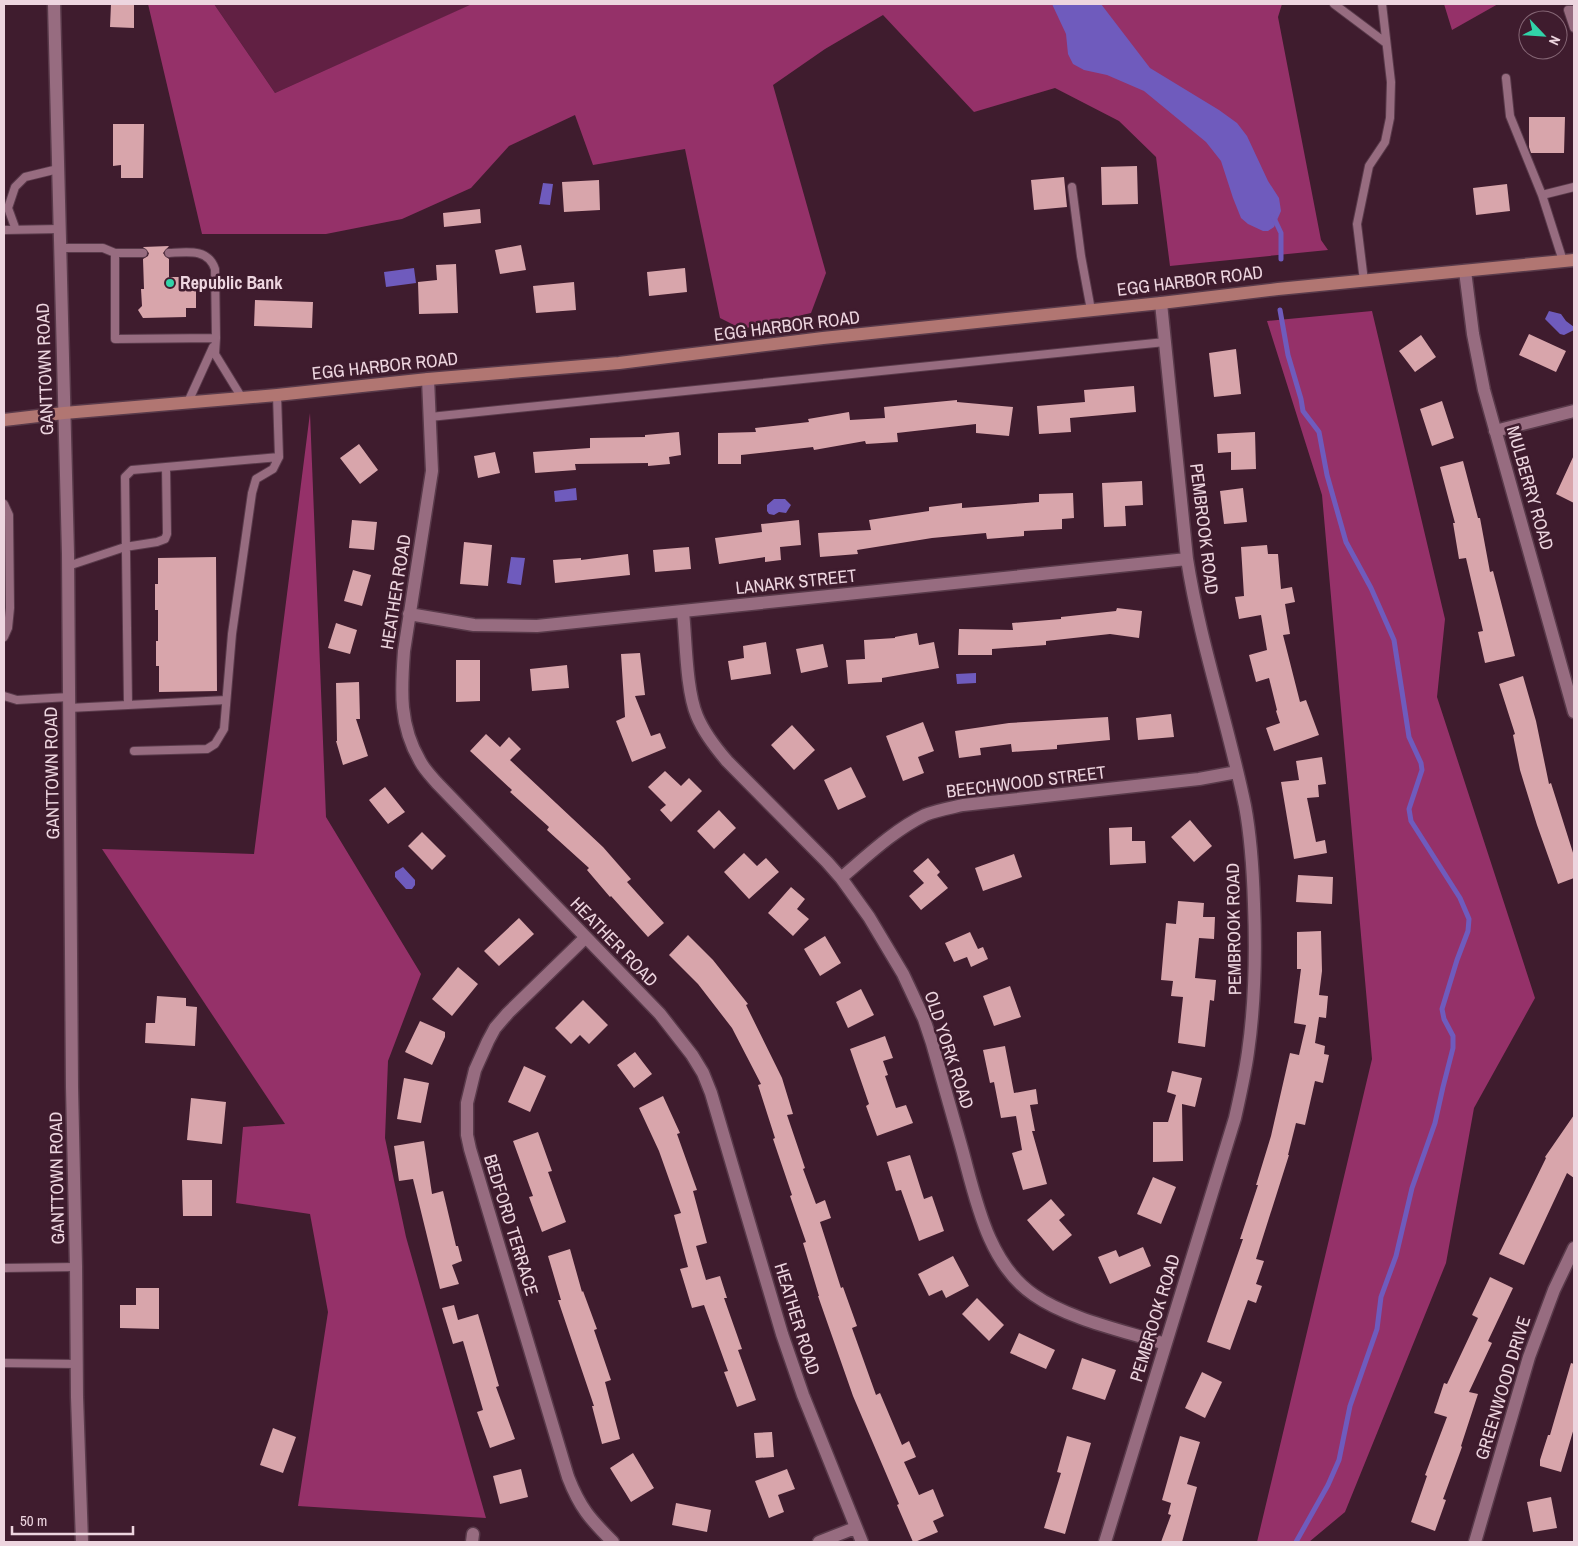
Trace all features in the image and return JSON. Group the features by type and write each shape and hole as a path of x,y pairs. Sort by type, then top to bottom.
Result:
{"main road":[{"name":"EGG HARBOR ROAD","path":"4,420 242,398 428,378 619,363 833,337 1364,280 1569,261"}],"street":[{"name":"GANTTOWN ROAD","path":"54,4 68,566 72,1077 82,1542"},
{"name":"MULBERRY ROAD","path":"1465,271 1484,390 1574,712"},
{"name":"PEMBROOK ROAD","path":"1105,1542 1235,1118 1248,1053 1254,983 1253,881 1245,808 1230,738 1209,664 1191,586 1161,303"},
{"name":"HEATHER ROAD","path":"428,378 432,471 409,614 402,674 404,721 411,742 421,763 436,783 660,1014 692,1054 702,1073 720,1119 792,1364 862,1542"},
{"path":"1495,431 1574,412"},
{"name":"LANARK STREET","path":"409,614 474,625 538,626 1187,560"},
{"name":"OLD YORK ROAD","path":"683,612 689,678 696,714 704,730 714,746 727,761 840,878 885,941 903,974 924,1019 932,1044 982,1221 1001,1260 1033,1295 1048,1304 1079,1317 1165,1344"},
{"name":"BEECHWOOD STREET","path":"840,878 911,822 926,814 944,809 963,805 1199,779 1237,772"},
{"name":"BEDFORD TERRACE","path":"586,938 495,1028 470,1085 466,1103 466,1118 470,1149 568,1477 576,1497 586,1514 613,1542"},
{"name":"GREENWOOD DRIVE","path":"1474,1542 1538,1332 1554,1290 1574,1248"},
{"path":"819,1542 855,1528"}],"lane":[{"path":"1334,4 1386,43"},
{"path":"1364,280 1356,224 1369,166 1385,142 1390,118 1391,82 1382,4"},
{"path":"1574,10 1568,10 1574,28"},
{"path":"1506,78 1510,116 1569,261"},
{"path":"16,230 8,208 15,188 25,177 58,169"},
{"path":"1072,186 1081,256 1091,310"},
{"path":"1542,195 1574,187"},
{"path":"4,230 60,229"},
{"path":"60,248 103,248 115,253 143,253"},
{"path":"115,253 115,339 216,338"},
{"path":"169,253 202,253 213,264 215,269 215,354 242,398"},
{"path":"188,402 203,366 210,357 216,338"},
{"path":"430,417 1164,342"},
{"path":"134,750 207,749 214,744 224,729 232,634 252,493 256,479 272,469 279,457 277,394"},
{"path":"128,704 125,477 132,470 279,457"},
{"path":"68,566 125,547 158,542 164,539 167,534 166,467"},
{"path":"4,504 9,515 10,608 8,628 4,637"},
{"path":"4,696 17,700 69,703 128,704 226,700"},
{"path":"4,1268 76,1267"},
{"path":"4,1363 77,1364"}],"shaded area":[{"path":"148,4 214,4 275,93 472,4 1282,4 1278,17 1321,240 1328,250 1170,266 1156,157 1119,121 1055,88 974,112 883,15 825,49 773,85 826,273 811,313 742,329 720,318 685,149 593,165 575,115 509,146 471,188 402,219 326,234 202,234"},
{"path":"214,4 473,4 275,93"},
{"path":"1052,4 1101,4 1150,68 1237,123 1247,136 1268,181 1279,198 1281,211 1274,227 1268,231 1263,231 1248,224 1241,218 1221,161 1206,142 1144,91 1107,75 1084,70 1073,64 1068,54 1066,34"},
{"path":"1444,4 1498,4 1452,30"},
{"path":"543,183 553,184 550,205 539,204"},
{"path":"414,268 416,283 386,287 384,272"},
{"path":"1372,311 1445,619 1437,697 1535,998 1474,1108 1446,1263 1345,1512 1309,1542 1257,1542 1372,1059 1322,495 1267,321"},
{"path":"1549,311 1561,314 1574,327 1574,330 1564,335 1560,334 1545,319"},
{"path":"310,413 326,817 421,974 388,1061 385,1138 406,1237 486,1518 298,1506 328,1312 310,1214 236,1203 243,1127 285,1124 102,849 254,854"},
{"path":"576,488 577,500 555,502 554,491"},
{"path":"774,499 785,499 791,505 786,513 769,514 767,505"},
{"path":"511,557 525,558 521,585 507,583"},
{"path":"976,673 976,683 957,684 956,674"},
{"path":"403,867 415,880 415,885 412,889 406,889 395,877 395,872"}],"building":[{"path":"111,4 134,4 134,28 110,27"},
{"path":"1529,117 1565,117 1564,153 1531,153 1529,147"},
{"path":"113,124 144,124 143,178 121,178 121,165 113,166"},
{"path":"1137,166 1138,204 1102,205 1101,167"},
{"path":"1064,177 1067,207 1034,210 1031,180"},
{"path":"599,180 600,210 564,212 562,182"},
{"path":"1507,184 1510,211 1476,215 1473,188"},
{"path":"480,209 481,223 444,227 443,213"},
{"path":"521,245 526,270 500,274 495,250"},
{"name":"Republic Bank","path":"169,246 163,253 169,259 169,277 196,277 196,308 186,308 186,317 143,318 138,310 142,306 141,289 144,289 143,259 149,253 143,247"},
{"path":"456,264 458,313 419,314 418,282 437,280 436,265"},
{"path":"685,268 687,292 649,296 647,272"},
{"path":"574,282 576,310 536,313 533,286"},
{"path":"255,300 313,302 312,328 254,326"},
{"path":"1529,334 1566,351 1556,372 1519,355"},
{"path":"1421,335 1436,357 1415,372 1399,351"},
{"path":"1236,349 1241,394 1214,397 1209,353"},
{"path":"1134,386 1136,412 1070,418 1071,432 1039,434 1037,406 1085,402 1084,390"},
{"path":"957,400 957,402 1013,407 1009,436 976,433 976,424 897,433 898,442 866,444 865,441 814,450 813,447 741,455 741,464 718,464 718,433 756,432 755,428 809,422 808,419 849,412 850,420 885,418 884,407"},
{"path":"1442,401 1454,438 1432,446 1420,409"},
{"path":"679,432 681,455 669,457 670,464 648,466 648,463 575,464 576,470 535,473 533,452 590,448 590,438 645,437 645,435"},
{"path":"1255,432 1256,469 1231,470 1231,452 1218,453 1217,434"},
{"path":"359,444 378,470 360,484 340,458"},
{"path":"495,452 500,473 478,478 474,456"},
{"path":"1574,455 1574,503 1556,494"},
{"path":"1463,461 1478,518 1480,518 1490,572 1493,571 1515,656 1485,663 1478,632 1483,631 1466,558 1459,559 1453,523 1455,523 1440,467"},
{"path":"1142,481 1143,505 1125,506 1126,526 1104,527 1102,483"},
{"path":"1243,488 1247,522 1224,524 1220,491"},
{"path":"1073,493 1074,518 1062,519 1062,529 1024,531 1024,536 987,539 986,533 932,538 857,550 858,554 820,557 818,533 871,530 869,520 929,511 929,507 962,503 962,508 1039,502 1039,494"},
{"path":"352,520 377,522 374,550 349,548"},
{"path":"799,520 801,545 780,547 781,560 765,562 765,557 719,564 715,538 762,532 761,524"},
{"path":"464,542 492,545 488,586 460,584"},
{"path":"1267,545 1268,554 1278,554 1281,589 1292,587 1295,602 1285,604 1290,634 1283,635 1300,702 1306,700 1319,735 1274,751 1266,728 1280,723 1269,678 1256,682 1249,655 1267,650 1261,615 1239,619 1235,597 1244,596 1241,547"},
{"path":"689,547 691,569 655,572 653,550"},
{"path":"628,554 630,575 555,583 553,560 581,558 581,560"},
{"path":"216,557 217,691 159,692 159,666 156,666 158,610 155,610 158,558"},
{"path":"353,570 371,575 362,606 344,601"},
{"path":"1117,608 1142,611 1139,638 1110,634 1046,641 1046,645 992,649 992,655 958,655 959,629 1013,630 1012,623 1061,619 1061,617 1116,611"},
{"path":"336,623 357,630 350,654 328,648"},
{"path":"917,633 919,645 934,642 939,668 882,678 882,682 848,684 846,660 865,659 864,640 895,638"},
{"path":"766,642 771,674 731,680 728,661 744,658 743,646"},
{"path":"823,644 828,667 801,673 796,649"},
{"path":"640,653 645,695 635,696 651,736 660,733 666,748 632,762 616,721 625,717 621,654"},
{"path":"456,660 480,660 480,701 456,702"},
{"path":"567,665 569,688 532,691 530,669"},
{"path":"1523,676 1536,721 1549,784 1551,783 1574,856 1574,878 1558,884 1520,770 1513,735 1515,734 1499,684"},
{"path":"359,682 360,719 356,719 368,756 343,765 336,741 336,683"},
{"path":"1171,714 1174,737 1138,740 1136,718"},
{"path":"1108,717 1110,740 1057,745 1057,749 1012,752 1011,744 980,748 981,755 959,758 955,731 1009,723"},
{"path":"923,722 934,751 918,757 924,773 903,781 886,736"},
{"path":"792,725 815,750 794,770 771,745"},
{"path":"486,734 500,747 509,737 521,749 510,760 603,847 631,879 627,882 664,923 648,937 610,897 587,870 589,868 547,830 549,827 510,792 512,790 470,751"},
{"path":"1322,757 1326,784 1318,785 1319,797 1307,798 1316,842 1325,840 1327,853 1294,859 1281,782 1299,780 1296,761"},
{"path":"851,767 866,797 838,810 824,780"},
{"path":"665,771 681,786 689,778 702,791 671,822 660,810 666,805 648,787"},
{"path":"385,787 405,812 388,824 369,800"},
{"path":"719,810 736,828 714,849 697,831"},
{"path":"1190,820 1212,846 1194,862 1171,837"},
{"path":"1132,827 1132,841 1145,841 1146,863 1110,865 1109,828"},
{"path":"422,832 446,856 432,870 408,846"},
{"path":"744,853 757,866 766,858 779,872 749,899 724,872"},
{"path":"1014,854 1022,877 983,891 975,868"},
{"path":"928,858 940,872 937,875 948,888 921,910 909,896 924,883 913,871"},
{"path":"1298,875 1333,877 1332,904 1296,902"},
{"path":"791,887 805,899 797,909 809,919 793,936 768,913"},
{"path":"1178,901 1204,903 1203,917 1215,917 1214,939 1199,938 1195,978 1216,980 1214,1001 1210,1000 1205,1047 1178,1043 1183,997 1171,996 1173,981 1161,980 1166,923 1176,924"},
{"path":"519,918 534,934 499,966 484,951"},
{"path":"1321,931 1322,971 1319,995 1328,996 1326,1018 1319,1017 1315,1043 1325,1046 1324,1054 1329,1055 1323,1083 1315,1081 1305,1125 1296,1123 1289,1155 1256,1259 1264,1261 1256,1284 1262,1286 1256,1303 1248,1300 1230,1350 1207,1342 1243,1239 1240,1239 1258,1185 1256,1185 1271,1136 1290,1053 1299,1055 1306,1025 1294,1023 1301,969 1297,969 1297,932"},
{"path":"970,932 978,949 983,947 988,959 971,967 967,957 954,962 945,943"},
{"path":"688,935 713,960 748,1004 746,1005 782,1078 793,1114 787,1115 805,1168 803,1169 816,1204 825,1200 831,1218 820,1222 841,1288 843,1287 857,1326 852,1328 876,1395 880,1393 902,1445 909,1441 916,1457 904,1462 919,1495 933,1489 944,1516 933,1521 938,1532 915,1542 913,1542 897,1505 899,1504 853,1396 818,1296 803,1243 806,1242 790,1196 792,1195 773,1139 775,1138 758,1085 761,1084 732,1028 698,984 669,955"},
{"path":"825,936 841,963 820,976 804,949"},
{"path":"458,967 478,984 452,1016 432,999"},
{"path":"1010,986 1021,1017 994,1026 983,996"},
{"path":"861,989 874,1015 848,1028 836,1002"},
{"path":"157,996 186,998 186,1006 197,1007 195,1046 145,1043 146,1023 155,1023"},
{"path":"583,1000 608,1025 589,1044 580,1035 571,1044 555,1028"},
{"path":"420,1021 445,1032 445,1037 432,1065 405,1052"},
{"path":"885,1036 893,1058 883,1061 888,1075 885,1076 896,1108 906,1105 913,1123 877,1136 866,1106 869,1104 850,1049"},
{"path":"1005,1046 1014,1093 1036,1089 1038,1104 1030,1105 1035,1131 1032,1131 1047,1184 1023,1190 1012,1153 1022,1150 1016,1116 1001,1118 994,1082 990,1083 983,1050"},
{"path":"635,1052 652,1074 634,1088 617,1065"},
{"path":"524,1066 546,1076 530,1112 508,1102"},
{"path":"1172,1071 1202,1078 1195,1107 1182,1104 1183,1161 1153,1162 1153,1122 1168,1122 1176,1095 1167,1092"},
{"path":"404,1078 429,1083 421,1123 397,1119"},
{"path":"663,1096 680,1133 677,1134 697,1190 693,1191 707,1243 696,1246 706,1280 720,1276 727,1298 724,1298 742,1349 738,1350 756,1400 737,1407 724,1372 728,1371 704,1305 692,1308 680,1269 688,1267 674,1215 681,1213 659,1151 639,1108"},
{"path":"191,1098 226,1102 222,1144 187,1140"},
{"path":"1574,1115 1574,1178 1567,1173 1524,1265 1499,1254 1545,1157"},
{"path":"538,1132 552,1171 548,1172 566,1222 542,1232 529,1197 533,1196 513,1141"},
{"path":"424,1141 432,1194 443,1191 456,1246 458,1246 462,1261 452,1265 459,1284 440,1289 413,1179 399,1181 394,1146"},
{"path":"910,1155 924,1199 932,1196 944,1231 919,1241 901,1190 896,1191 887,1162"},
{"path":"1153,1177 1176,1187 1161,1224 1137,1214"},
{"path":"182,1180 212,1180 212,1216 183,1216"},
{"path":"1051,1199 1065,1215 1059,1220 1072,1235 1053,1251 1027,1220"},
{"path":"1143,1247 1151,1266 1110,1284 1098,1257 1116,1250 1119,1257"},
{"path":"570,1249 582,1292 597,1329 594,1330 611,1380 605,1382 620,1439 602,1444 592,1406 594,1406 558,1300 561,1300 548,1256"},
{"path":"953,1256 969,1286 946,1298 942,1290 929,1296 918,1274"},
{"path":"1490,1277 1513,1288 1488,1341 1492,1343 1469,1392 1478,1394 1462,1447 1443,1499 1446,1500 1435,1531 1411,1522 1427,1476 1425,1475 1447,1417 1434,1413 1444,1383 1447,1384 1478,1318 1472,1315"},
{"path":"136,1288 159,1288 159,1329 120,1328 120,1305 136,1305"},
{"path":"977,1298 1004,1325 989,1341 962,1314"},
{"path":"454,1305 458,1320 478,1314 499,1386 496,1387 515,1439 490,1448 477,1412 483,1410 463,1341 453,1344 442,1308"},
{"path":"1019,1333 1055,1350 1046,1369 1010,1353"},
{"path":"1082,1358 1116,1370 1105,1400 1072,1389"},
{"path":"1571,1363 1574,1364 1574,1428 1561,1472 1540,1466 1540,1460 1548,1435 1550,1435"},
{"path":"1202,1372 1222,1382 1205,1418 1185,1408"},
{"path":"273,1428 296,1437 283,1473 260,1465"},
{"path":"772,1432 774,1457 756,1458 754,1433"},
{"path":"1067,1436 1091,1443 1065,1534 1044,1528 1061,1473 1057,1472"},
{"path":"1180,1436 1200,1442 1187,1484 1197,1487 1182,1542 1161,1542 1171,1515 1168,1514 1171,1503 1162,1500"},
{"path":"633,1453 654,1488 631,1502 610,1468"},
{"path":"521,1469 528,1497 500,1504 493,1476"},
{"path":"787,1469 795,1489 778,1495 784,1512 769,1518 755,1481"},
{"path":"1551,1497 1557,1528 1533,1532 1527,1502"},
{"path":"676,1503 711,1510 707,1532 672,1525"}],"waterway":[{"path":"1273,216 1281,233 1281,259"},
{"path":"1280,310 1288,355 1303,411 1319,432 1327,475 1346,542 1371,588 1394,640 1409,737 1421,763 1422,770 1409,809 1411,821 1460,898 1469,919 1468,931 1442,1009 1444,1019 1453,1036 1453,1048 1435,1123 1412,1188 1396,1256 1381,1297 1377,1329 1350,1406 1339,1460 1328,1485 1296,1542"}],"place":[{"name":"Republic Bank","path":"170,283"}]}
